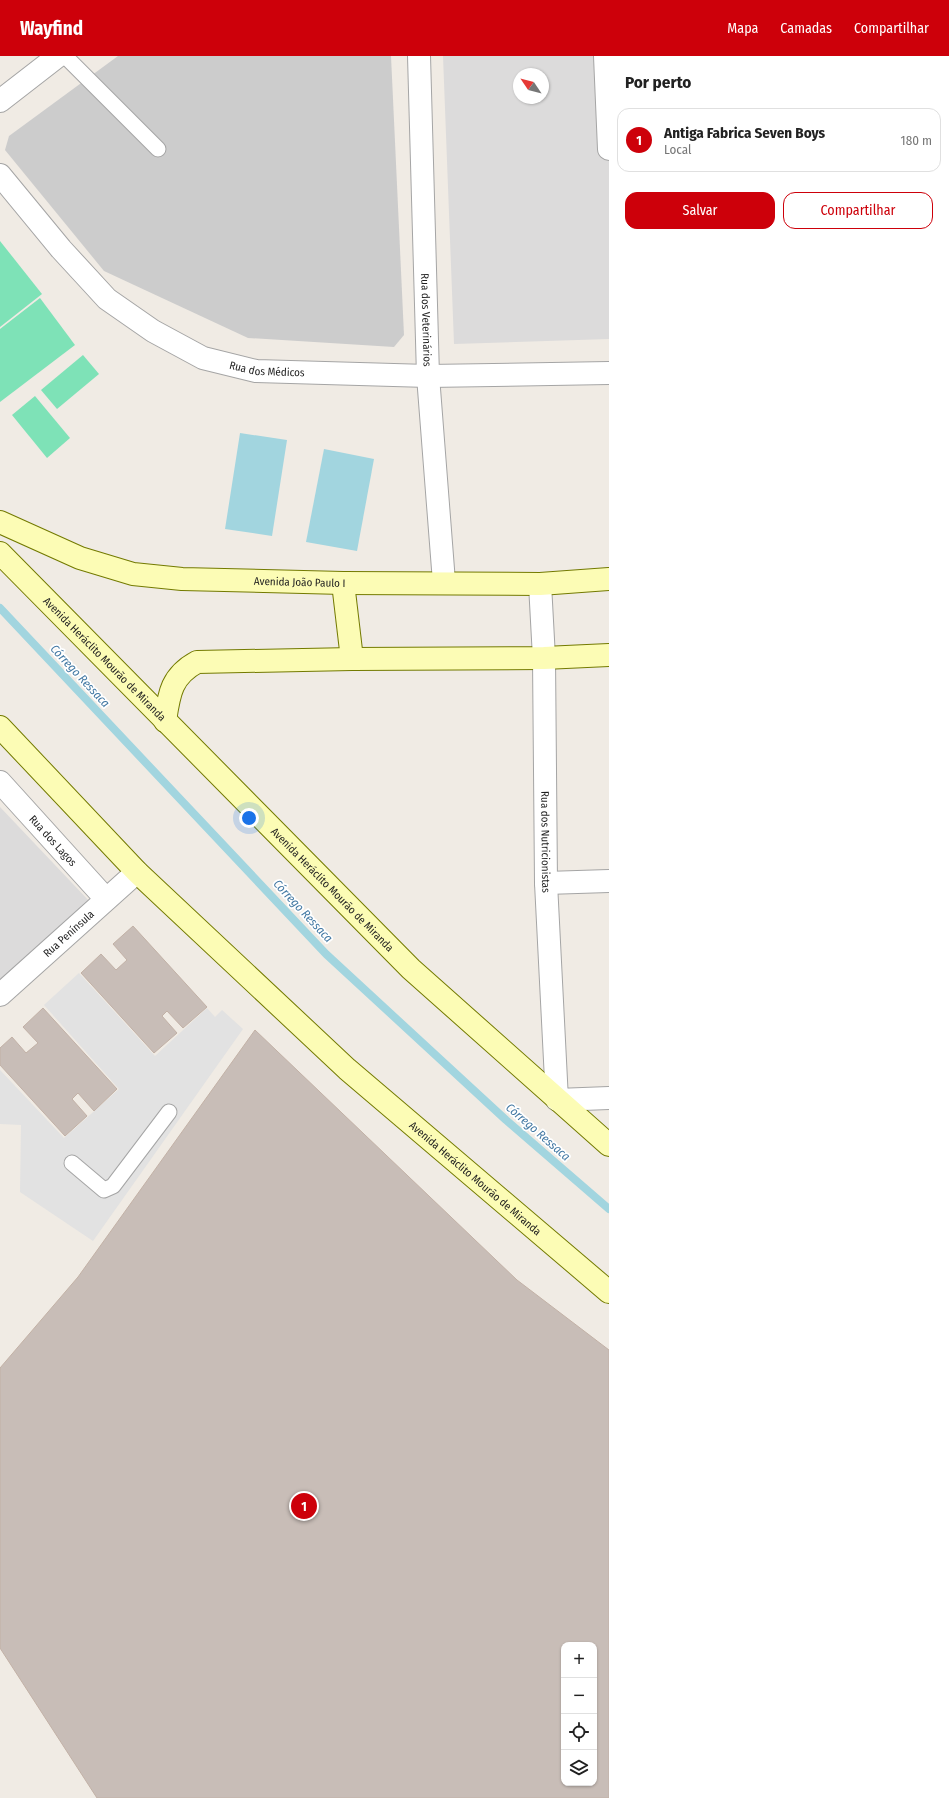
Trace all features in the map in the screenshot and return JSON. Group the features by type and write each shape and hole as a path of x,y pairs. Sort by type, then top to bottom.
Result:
{"main road":[{"name":"Avenida João Paulo I","path":"0,522 80,558 133,574 182,579 344,583 444,582 540,584 609,579"},
{"name":"Avenida Heráclito Mourão de Miranda","path":"0,553 411,969 609,1145"},
{"path":"344,583 352,659"},
{"path":"165,721 169,698 175,681 185,669 197,662 352,659 544,658 609,655"},
{"name":"Avenida Heráclito Mourão de Miranda","path":"0,727 137,872 347,1069 609,1292"}],"street":[{"path":"0,101 58,56"},
{"name":"Rua dos Veterinários","path":"419,56 428,376 444,582"},
{"path":"605,56 609,149"},
{"name":"Rua dos Médicos","path":"0,175 61,249 107,299 153,331 203,358 256,371 428,376 609,372"},
{"name":"Rua dos Nutricionistas","path":"540,584 544,658 546,883 557,1100"},
{"name":"Rua dos Lagos","path":"0,782 106,899"},
{"name":"Rua Península","path":"0,995 137,872"},
{"path":"546,883 609,881"},
{"path":"557,1100 609,1098"}],"lane":[{"path":"65,56 158,149"},
{"path":"72,1163 104,1190 113,1186 169,1112"}],"shaded area":[{"path":"118,56 391,56 404,335 394,347 248,338 104,271 5,150 9,136"},
{"path":"443,56 609,56 609,339 454,344"},
{"path":"0,807 90,902 0,987"},
{"path":"79,973 155,1056 207,1008 215,1017 222,1010 243,1029 93,1241 20,1192 21,1125 0,1124 0,1070 64,1138 119,1089 44,1005"}],"green space":[{"path":"0,241 42,294 0,327"},
{"path":"40,298 75,345 0,402 0,329"},
{"path":"83,355 99,374 57,409 41,390"},
{"path":"35,396 70,438 47,458 12,415"}],"water":[{"path":"240,433 287,440 272,536 225,529"},
{"path":"324,449 374,459 357,551 306,542"}],"building":[{"path":"133,926 207,1007 183,1028 167,1011 162,1016 177,1033 154,1053 81,973 101,954 116,970 127,960 113,944"},
{"path":"43,1008 117,1089 94,1111 78,1093 72,1099 87,1116 65,1136 0,1065 0,1048 12,1037 26,1053 38,1043 23,1027"},
{"path":"255,1030 517,1280 609,1350 609,1798 97,1798 0,1648 0,1368 78,1277"}],"waterway":[{"name":"Córrego Ressaca","path":"0,608 326,954 506,1120 609,1209"}],"place":[{"name":"Antiga Fabrica Seven Boys","path":"304,1506"}]}
